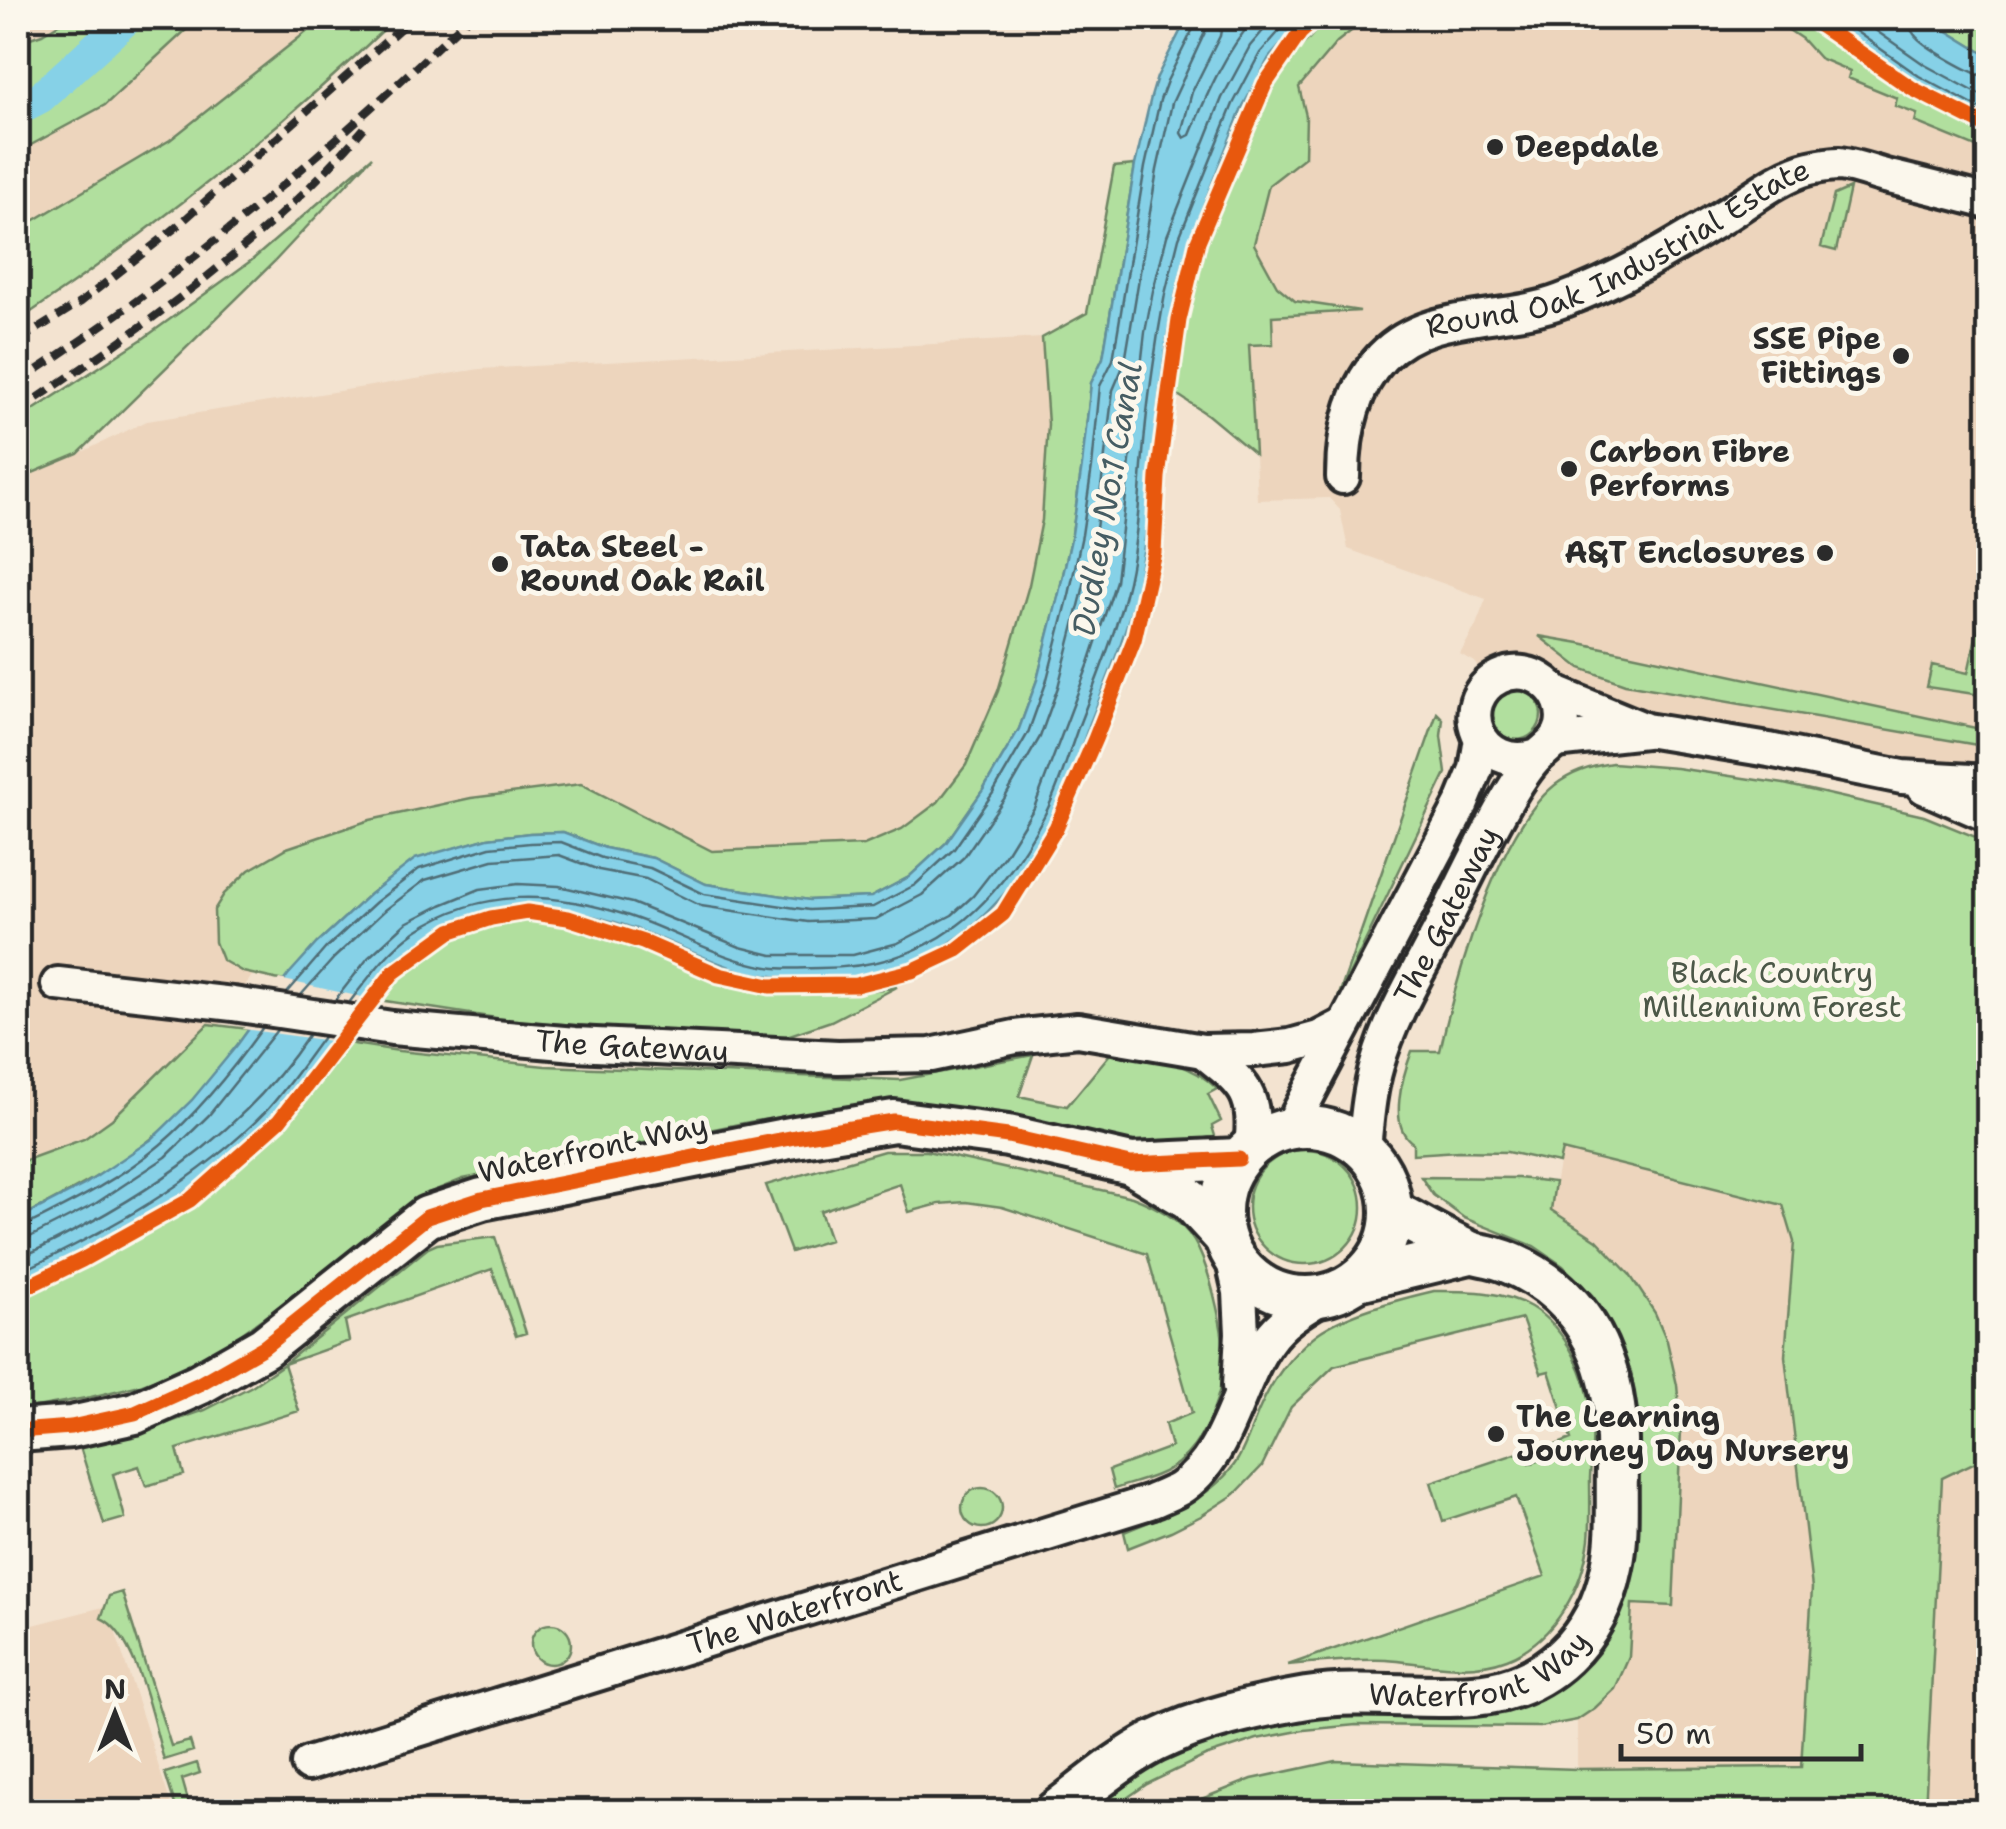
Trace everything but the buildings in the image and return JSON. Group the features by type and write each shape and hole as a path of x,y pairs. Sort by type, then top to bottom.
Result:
{"street":[{"name":"Round Oak Industrial Estate","path":"1342,477 1343,446 1352,408 1364,381 1384,355 1418,332 1554,304 1597,288 1808,168 1840,164 1988,202"},
{"name":"The Gateway","path":"1646,730 1547,748 1524,760 1511,760 1489,749 1481,739 1476,727 1477,702 1498,678 1528,673 1543,680 1556,693 1646,730 1902,777 1988,782"},
{"path":"1547,748 1562,722 1556,693"},
{"name":"The Gateway","path":"1291,1127 1462,804 1476,769 1481,739"},
{"name":"The Gateway","path":"1364,1148 1376,1066 1394,1018 1505,802 1547,748"},
{"name":"The Gateway","path":"1902,777 1988,814"},
{"name":"The Gateway","path":"58,984 234,1004 392,1028 575,1044 838,1057 932,1054 1015,1037 1078,1030 1203,1051 1254,1050 1319,1038 1344,1025"},
{"path":"1203,1051 1248,1092 1254,1119 1245,1152 1225,1182 1220,1210 1227,1245"},
{"name":"Waterfront Way","path":"18,1431 71,1427 135,1413 199,1384 264,1347 427,1217 482,1198 894,1121 1008,1136 1131,1164 1188,1198 1240,1266 1266,1288 1289,1296 1313,1297 1470,1253"},
{"path":"1291,1127 1330,1129 1348,1137 1376,1161 1390,1193 1390,1231 1383,1250 1372,1266 1343,1287"},
{"name":"Waterfront Way","path":"1131,1164 1245,1152 1265,1137 1291,1127"},
{"name":"Waterfront Way","path":"1055,1812 1154,1742 1253,1708 1363,1694 1475,1695 1513,1688 1546,1672 1571,1650 1590,1624 1604,1596 1613,1564 1618,1427 1612,1388 1601,1356 1582,1318 1560,1294 1524,1270 1491,1256 1470,1253 1392,1211"},
{"name":"The Waterfront","path":"1227,1245 1240,1292 1238,1400"},
{"name":"The Waterfront","path":"308,1764 1150,1502 1179,1488 1202,1469 1266,1343 1286,1320 1343,1287"}],"shaded area":[{"path":"18,18 68,18 42,34 18,42"},
{"path":"199,18 324,18 170,140 18,230 18,152 105,105"},
{"path":"1368,18 1771,18 1802,39 1819,58 1851,71 1848,78 1898,98 1917,115 1915,122 1988,152 1988,782 1902,777 1556,693 1490,684 1474,662 1460,654 1486,599 1348,549 1340,510 1329,498 1257,500 1255,454 1208,415 1212,319 1299,87 1337,42"},
{"name":"Tata Steel - Round Oak Rail","path":"1042,338 1048,424 1042,520 1029,585 998,691 966,765 938,802 902,829 864,845 712,851 581,784 471,798 370,820 287,848 249,870 224,894 243,972 253,974 220,1025 208,1024 112,1119 84,1139 18,1163 18,479 147,421 480,369"},
{"path":"1562,1149 1783,1205 1794,1242 1785,1356 1812,1588 1801,1768 1577,1769 1577,1720 1615,1689 1629,1657 1632,1604 1673,1605 1681,1430 1677,1385 1667,1341 1655,1313 1630,1275 1597,1240 1550,1210"},
{"path":"1988,1456 1988,1811 1925,1812 1942,1478"},
{"path":"107,1606 173,1811 18,1812 18,1629"}],"green space":[{"path":"68,18 199,18 105,105 18,152 18,42 42,34"},
{"path":"324,18 396,18 213,178 18,321 18,230 170,140"},
{"path":"1328,18 1368,18 1337,42 1299,87 1306,116 1305,157 1269,185 1254,244 1277,286 1295,301 1360,311 1272,316 1273,344 1249,345 1255,454 1175,393 1186,321 1202,255 1264,103 1292,57"},
{"path":"1771,18 1800,18 1899,86 1988,136 1988,152 1915,122 1917,114 1895,106 1897,98 1848,78 1850,71 1819,58 1802,39"},
{"path":"1926,18 1988,18 1988,56"},
{"path":"372,157 274,262 78,454 18,479 18,420 144,338 252,260"},
{"path":"1135,165 1103,358 1091,383 1072,534 1037,680 1019,729 985,787 946,843 909,877 871,897 809,900 706,884 653,858 605,848 563,832 488,838 415,860 370,894 317,943 284,981 243,972 222,960 215,942 214,910 224,894 249,870 287,848 370,820 471,798 581,784 712,851 864,845 902,829 938,802 966,765 998,691 1029,585 1042,520 1048,424 1042,338 1087,313 1114,167"},
{"path":"1850,188 1836,251 1821,247 1834,195"},
{"path":"1979,623 1987,623 1983,678 1988,680 1988,696 1927,687 1932,665 1968,673"},
{"path":"1539,636 1985,730 1983,746 1625,684 1580,668"},
{"path":"1516,690 1534,697 1541,715 1534,733 1516,740 1498,733 1491,715 1498,697"},
{"path":"1437,713 1443,719 1446,773 1338,998"},
{"name":"Black Country Millennium Forest","path":"1612,763 1784,784 1924,816 1988,842 1988,1456 1942,1478 1925,1811 1171,1811 1252,1779 1336,1761 1577,1769 1801,1767 1812,1588 1785,1356 1794,1242 1783,1205 1562,1150 1559,1163 1507,1152 1413,1154 1413,1143 1401,1125 1399,1100 1412,1051 1440,1051 1468,947 1497,870 1515,836 1555,785 1582,770"},
{"path":"526,919 600,934 707,977 750,989 813,994 897,987 831,1021 775,1040 509,1020 379,1000 399,976 455,937 489,924"},
{"path":"208,1024 249,1029 178,1115 120,1162 18,1219 18,1163 84,1139 112,1119"},
{"path":"347,1043 545,1066 900,1080 1033,1055 1019,1096 1067,1106 1110,1054 1154,1059 1193,1071 1217,1089 1208,1094 1221,1121 1212,1126 1215,1136 1156,1149 927,1107 850,1106 463,1179 421,1196 226,1345 180,1370 91,1397 18,1408 18,1298 191,1207 285,1123"},
{"path":"1305,1150 1327,1154 1345,1167 1358,1185 1362,1207 1358,1229 1345,1247 1327,1260 1305,1264 1283,1260 1265,1247 1252,1229 1248,1207 1252,1185 1265,1167 1283,1154"},
{"path":"884,1151 927,1151 1132,1197 1182,1226 1194,1241 1206,1269 1221,1326 1224,1362 1213,1411 1187,1455 1164,1472 1114,1489 1109,1470 1171,1447 1165,1424 1192,1413 1147,1254 1002,1207 966,1202 909,1212 900,1184 820,1211 830,1240 791,1252 766,1185"},
{"path":"1421,1177 1555,1182 1551,1210 1597,1240 1630,1275 1655,1313 1667,1341 1677,1385 1681,1430 1673,1606 1632,1604 1629,1657 1615,1689 1577,1720 1540,1727 1356,1725 1304,1730 1257,1739 1205,1756 1147,1784 1108,1811 1086,1812 1111,1791 1198,1741 1242,1726 1555,1685 1636,1481 1638,1421 1631,1372 1614,1331 1593,1296 1563,1266 1534,1246 1464,1218 1433,1195"},
{"path":"495,1237 526,1333 516,1336 492,1269 345,1321 349,1341 284,1364 428,1248"},
{"path":"1434,1291 1484,1293 1520,1301 1544,1316 1574,1355 1586,1386 1593,1425 1590,1531 1586,1557 1573,1593 1539,1639 1507,1659 1492,1663 1462,1667 1374,1660 1288,1665 1545,1576 1516,1497 1443,1521 1431,1482 1524,1451 1529,1464 1555,1456 1553,1446 1571,1439 1549,1371 1541,1373 1522,1319 1334,1366 1291,1407 1262,1466 1235,1494 1201,1516 1128,1548 1124,1532 1187,1504 1228,1473 1275,1380 1313,1337 1354,1314"},
{"path":"284,1364 299,1411 177,1449 184,1475 146,1486 139,1466 113,1474 125,1518 104,1524 80,1447 205,1410"},
{"path":"982,1488 996,1494 1002,1508 996,1522 982,1528 968,1522 962,1508 968,1494"},
{"path":"122,1592 171,1746 190,1741 193,1751 164,1760 134,1660 114,1627 101,1618 109,1596"},
{"path":"551,1624 565,1630 571,1644 565,1658 551,1664 537,1658 531,1644 537,1630"},
{"path":"197,1763 200,1773 182,1779 191,1811 177,1811 165,1773"}],"water":[{"name":"Dudley No.1 Canal","path":"1187,18 1304,18 1269,58 1242,108 1189,241 1167,336 1141,563 1117,653 1052,822 1011,885 988,912 933,953 901,967 826,978 792,978 739,970 653,935 581,913 516,908 452,924 423,940 375,984 275,1116 218,1168 121,1232 18,1284 18,1219 84,1185 152,1139 192,1100 317,943 415,859 488,838 563,832 605,848 653,858 706,884 809,900 871,897 909,877 946,843 1019,729 1037,680 1072,534 1091,383 1103,358 1135,165 1157,77"},
{"path":"1819,18 1926,18 1988,56 1988,124 1914,84"}],"pier":[{"path":"279,979 371,999 338,1042 243,1029"}],"waterway":[{"path":"18,109 41,97 128,18"}],"railway":[{"path":"18,341 81,302 174,229 412,18"},
{"path":"18,382 137,300 252,211 468,18"},
{"path":"18,411 201,282 287,208 364,128"}],"cycle path":[{"path":"18,1291 190,1200 279,1121 393,973 451,931 527,912 568,918 643,942 719,975 770,986 856,985 912,971 957,950 1003,914 1056,828 1134,640 1154,552 1158,477 1179,320 1198,241 1265,84 1300,33 1317,18"},
{"path":"1809,18 1913,89 1988,127"},
{"path":"18,1431 71,1427 135,1413 199,1384 264,1347 427,1217 482,1199 894,1121 1008,1136 1131,1164 1239,1159"}],"place":[{"name":"Deepdale","path":"1495,147"},
{"name":"SSE Pipe Fittings","path":"1901,356"},
{"name":"Carbon Fibre Performs","path":"1569,469"},
{"name":"A&T Enclosures","path":"1825,553"},
{"name":"Tata Steel - Round Oak Rail","path":"500,564"},
{"name":"The Learning Journey Day Nursery","path":"1496,1434"}]}
